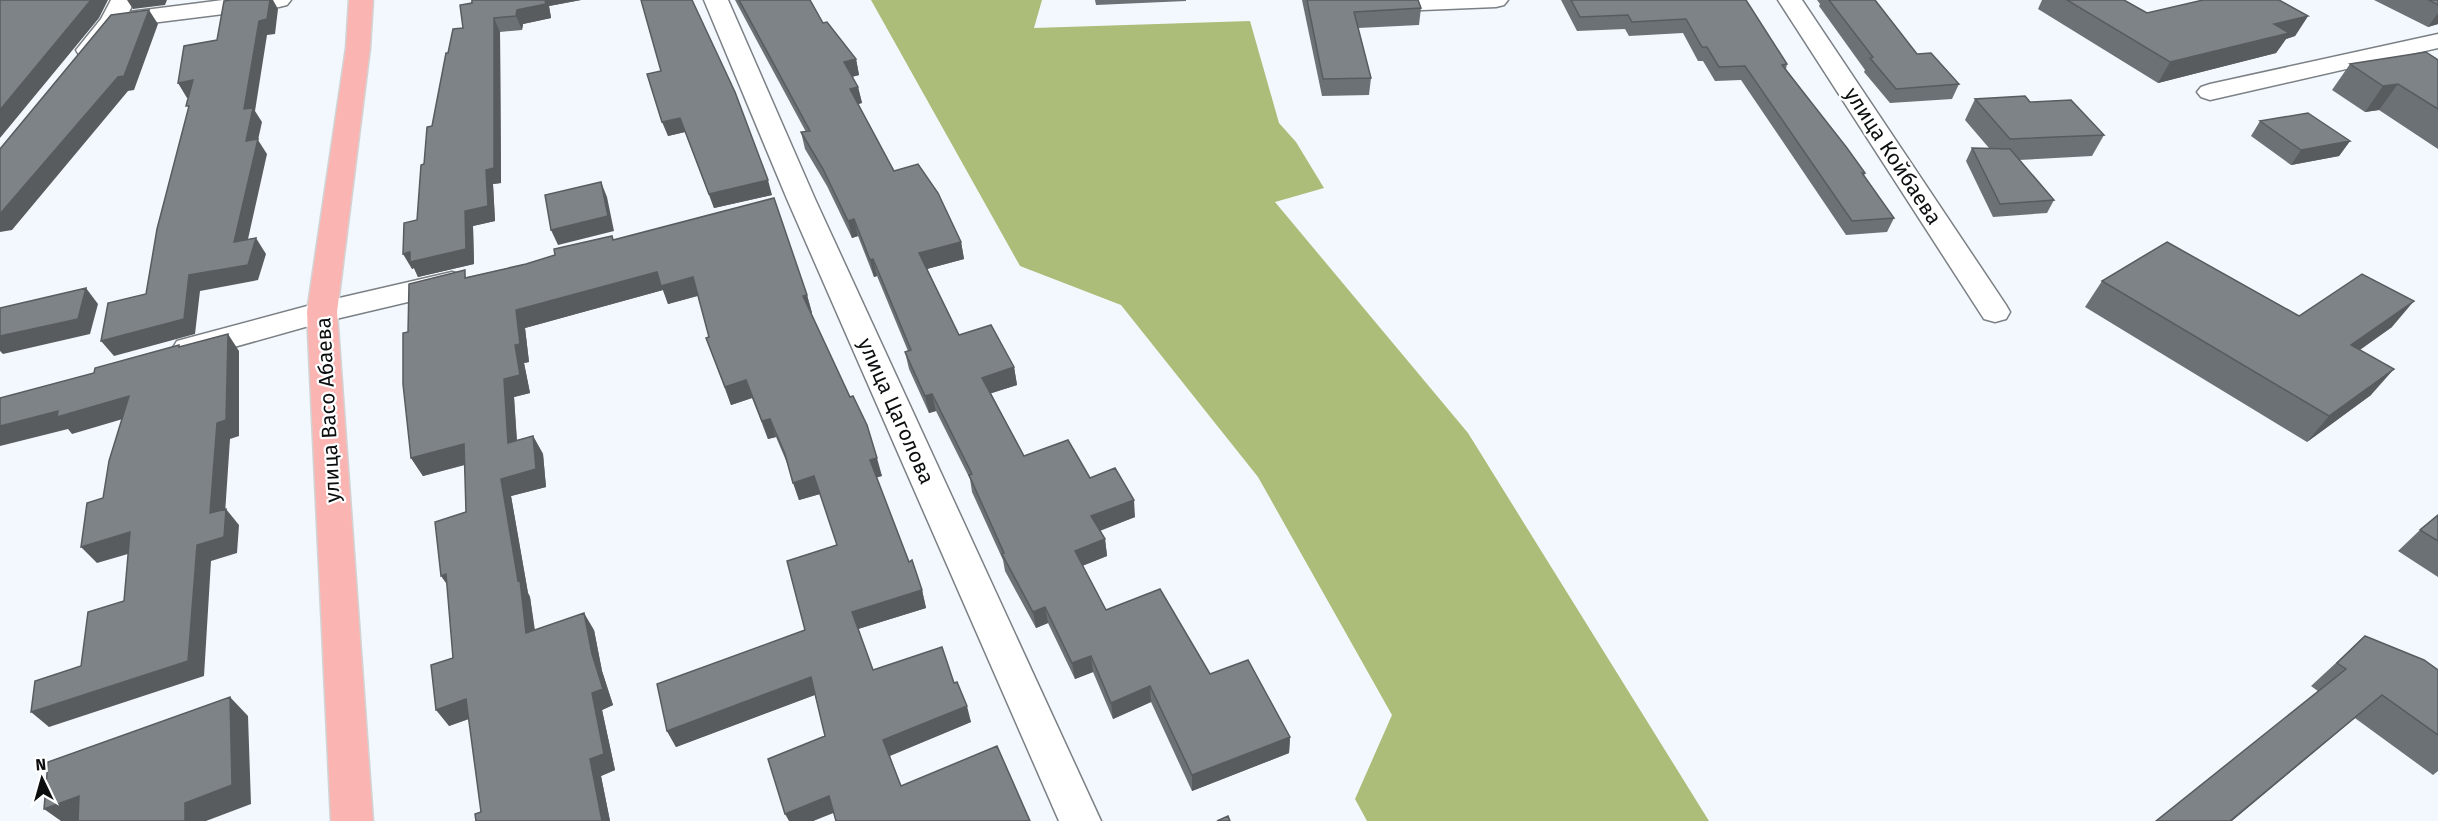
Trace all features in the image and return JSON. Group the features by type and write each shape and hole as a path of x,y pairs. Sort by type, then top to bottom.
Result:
{"main road":[{"name":"улица Васо Абаева","path":"352,821 322,312 358,48 361,0"}],"street":[{"path":"71,71 118,10 279,0"},
{"name":"улица Цаголова","path":"716,0 789,202 1080,821"},
{"path":"1353,11 1496,0"},
{"name":"улица Койбаева","path":"1790,0 1995,312"},
{"path":"2210,92 2438,41"},
{"path":"161,356 322,312 481,275"}],"green space":[{"path":"871,0 1042,0 1034,28 1250,21 1279,123 1296,142 1324,188 1275,202 1468,433 1709,821 1367,821 1355,799 1392,715 1258,477 1121,305 1020,266"}],"building":[{"path":"0,0 91,0 0,110"},
{"path":"270,0 267,19 259,21 244,109 253,108 246,141 258,139 234,242 256,238 248,265 189,275 184,319 101,341 108,303 146,294 157,229 189,106 186,106 193,80 178,83 184,46 217,40 224,1"},
{"path":"472,0 545,0 546,4 517,10 516,16 494,18 494,168 486,170 488,206 465,211 466,249 410,262 410,252 403,254 404,223 417,220 421,165 424,164 427,127 432,126 453,29 463,28 460,5 472,3"},
{"path":"641,0 692,0 735,92 768,180 709,194 680,118 662,122 647,74 661,71"},
{"path":"739,0 810,0 823,23 827,22 856,59 844,62 858,87 850,89 894,171 918,164 938,193 961,242 919,253 959,335 991,325 1014,367 982,378 1024,456 1068,440 1090,478 1115,468 1134,500 1091,516 1105,539 1075,551 1106,610 1160,589 1210,674 1248,660 1290,737 1192,775 1150,686 1111,703 1091,656 1072,663 1045,607 1033,612 1002,554 1004,553 969,475 972,474 932,394 925,396 905,352 911,350 854,219 848,221 823,169 801,132 810,131"},
{"path":"1307,0 1418,0 1421,8 1354,12 1371,78 1323,79"},
{"path":"1571,0 1746,0 1787,64 1782,65 1847,148 1894,218 1852,221 1745,66 1719,67 1707,47 1702,47 1686,19 1632,22 1628,15 1580,17"},
{"path":"1829,0 1875,0 1917,54 1931,53 1959,84 1896,89 1870,58 1873,57"},
{"path":"2067,0 2124,0 2147,13 2203,0 2279,0 2308,16 2274,24 2289,33 2170,62"},
{"path":"149,10 124,76 118,77 0,214 0,149 111,15"},
{"path":"2426,52 2438,60 2438,109 2398,84 2383,86 2350,64"},
{"path":"2025,96 2030,102 2071,100 2104,135 2010,139 1975,99"},
{"path":"2308,113 2350,141 2301,150 2260,121"},
{"path":"1972,148 2010,149 2054,200 2000,204"},
{"path":"601,182 608,216 551,230 545,195"},
{"path":"774,198 807,295 803,296 850,397 853,396 867,425 877,458 870,460 909,562 912,560 922,590 852,612 873,670 942,647 954,683 957,682 967,706 883,740 901,786 997,746 1030,821 836,821 829,796 785,814 768,759 825,736 811,677 667,731 657,684 805,630 787,561 837,545 814,476 793,483 785,454 770,419 762,421 746,380 725,387 706,338 709,337 693,277 661,286 657,272 516,310 520,344 515,345 520,375 504,379 508,443 533,436 536,469 501,479 518,581 520,580 526,633 584,613 592,654 603,689 592,693 604,754 590,759 602,821 476,821 475,814 481,812 466,699 436,710 431,665 453,658 446,574 441,576 435,522 466,512 464,444 411,458 403,384 403,333 408,332 409,284 465,270 465,278 526,264 555,255 554,249 612,236 613,240"},
{"path":"2167,242 2299,316 2362,274 2414,301 2351,345 2394,369 2329,416 2102,281"},
{"path":"86,288 78,319 0,336 0,308"},
{"path":"228,334 226,420 217,423 210,513 226,509 224,537 197,545 188,661 31,712 35,681 81,666 88,612 124,601 130,532 81,547 87,503 103,498 109,461 129,396 57,417 58,411 0,426 0,398 94,373 95,368"},
{"path":"2438,515 2438,541 2420,530"},
{"path":"2365,636 2424,660 2438,670 2438,735 2382,695 2230,821 2156,821 2346,669 2337,663"},
{"path":"230,697 232,785 185,803 185,821 78,821 79,796 44,809 48,762"},
{"path":"1228,816 1230,821 1217,821"}]}
